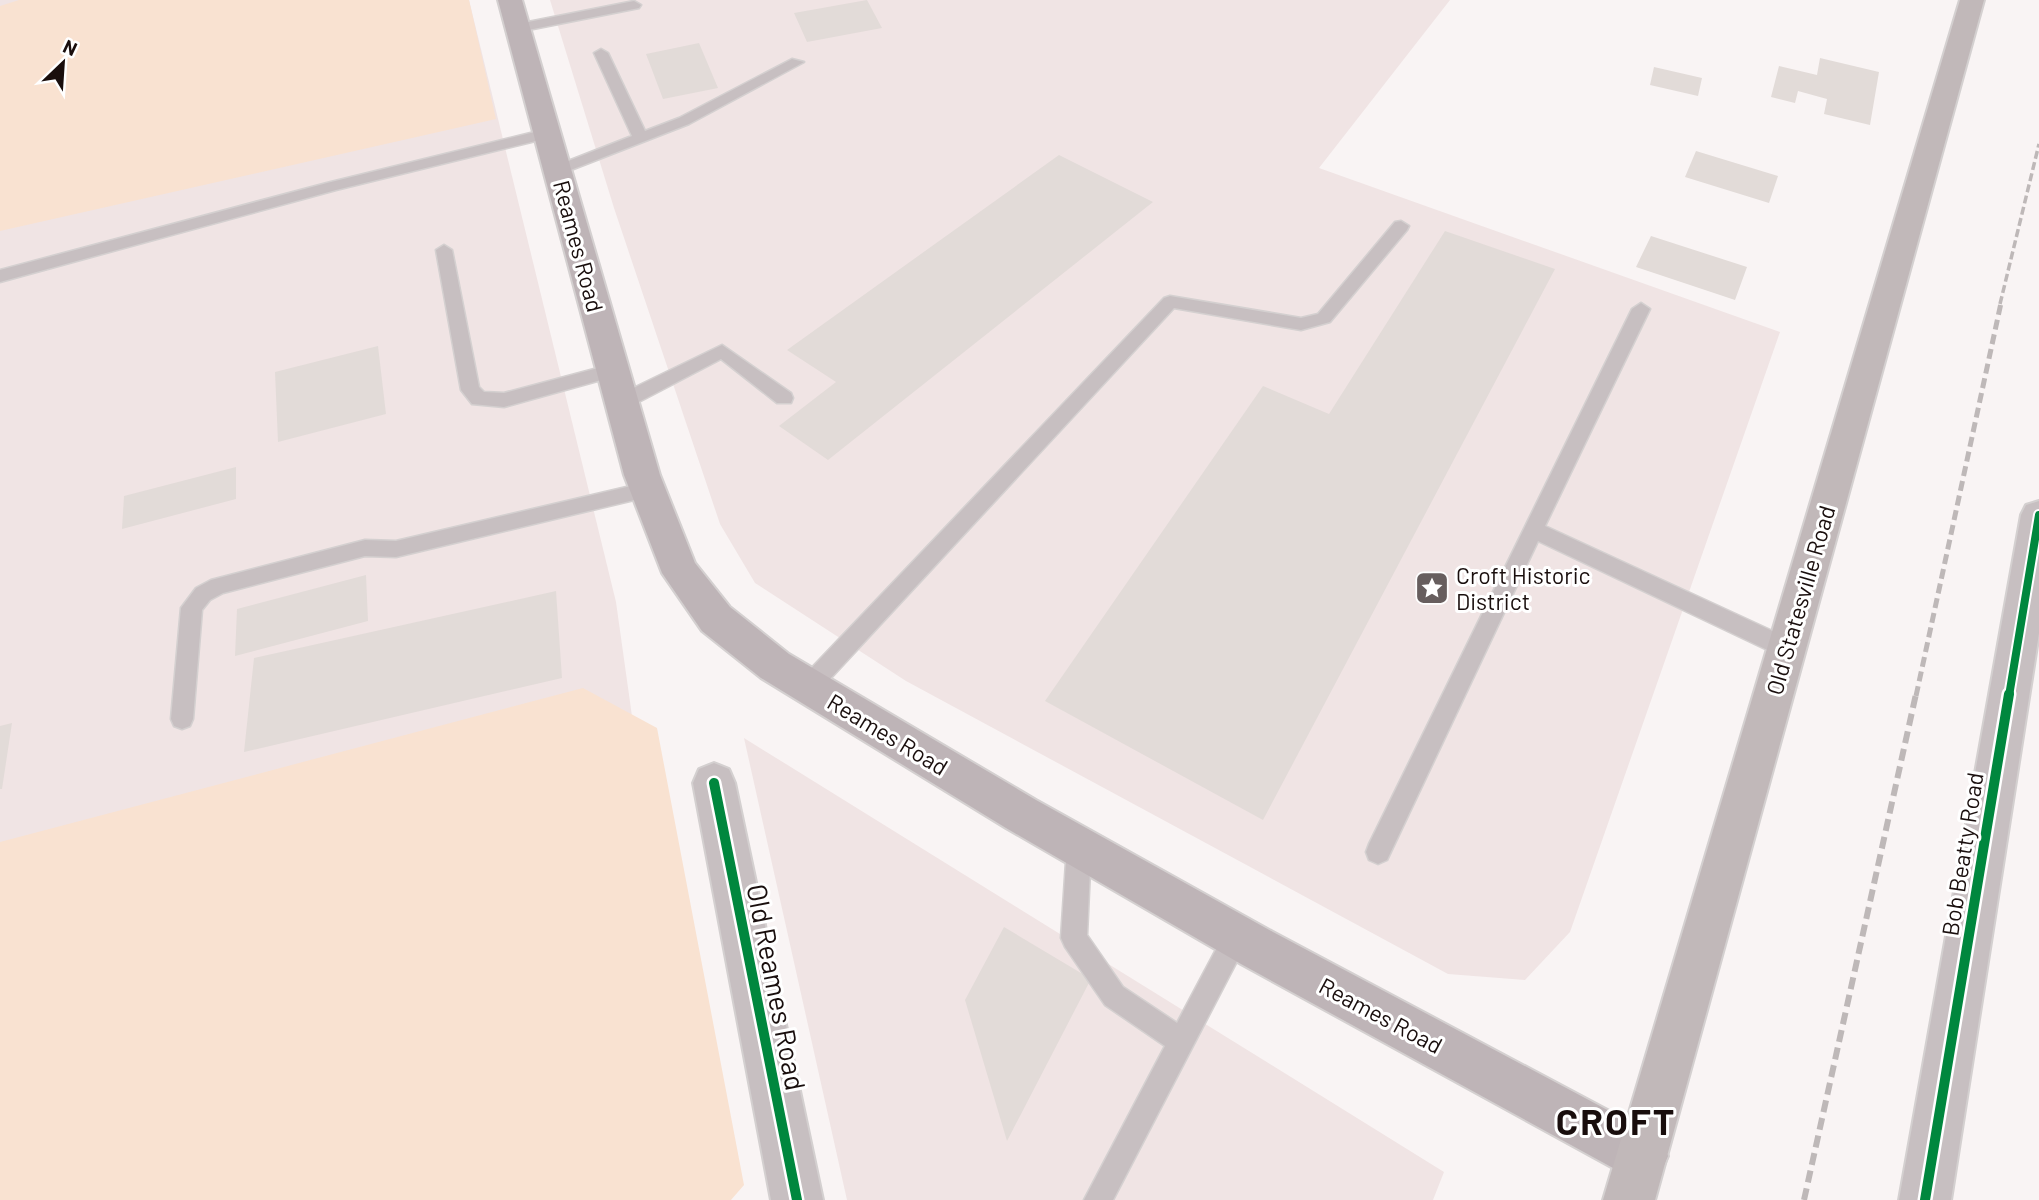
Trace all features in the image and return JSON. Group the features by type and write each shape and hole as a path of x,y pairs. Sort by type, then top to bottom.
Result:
{"main road":[{"name":"Old Statesville Road","path":"1635,1178 1972,0"},
{"name":"Reames Road","path":"514,14 648,490 681,573 716,619 775,666 1079,847 1237,936 1635,1178"}],"street":[{"name":"Bob Beatty Road","path":"1926,1200 2039,515"},
{"name":"Old Reames Road","path":"714,783 797,1200"}],"lane":[{"path":"514,14 634,5"},
{"path":"601,52 641,138"},
{"path":"0,276 333,186 641,138 684,121 797,62"},
{"path":"809,686 1170,302 1301,324 1324,318 1401,226"},
{"path":"444,250 470,390 480,399 504,400 618,386 722,351 784,398"},
{"path":"1378,852 1640,309"},
{"path":"182,719 192,608 203,594 218,586 365,548 396,549 648,490"},
{"path":"1533,530 1786,648"},
{"path":"1079,847 1074,938 1114,996 1181,1041"},
{"path":"1098,1200 1237,936"}],"shaded area":[{"path":"0,0 469,0 616,602 638,759 0,1200"},
{"path":"19,0 469,0 496,119 0,231 0,6"},
{"path":"550,0 1450,0 1319,168 1780,332 1570,932 1525,980 1448,974 906,681 755,583 720,524 614,208"},
{"path":"583,688 657,728 744,1185 731,1200 0,1200 0,842"},
{"path":"744,738 1444,1172 1433,1200 847,1200"}],"building":[{"path":"867,0 882,28 807,42 794,13"},
{"path":"699,43 718,88 663,99 646,54"},
{"path":"1820,58 1879,72 1870,125 1824,114 1827,99 1798,91 1795,103 1771,97 1779,66 1817,75"},
{"path":"1654,67 1702,78 1698,96 1650,85"},
{"path":"1696,151 1778,176 1769,203 1685,177"},
{"path":"1059,155 1153,202 828,460 779,426 836,382 787,350"},
{"path":"1445,231 1555,269 1263,820 1045,701 1263,386 1329,414"},
{"path":"1651,236 1747,267 1735,300 1636,267"},
{"path":"378,346 386,414 278,442 275,372"},
{"path":"236,467 236,499 122,529 124,496"},
{"path":"366,575 368,621 235,656 237,609"},
{"path":"556,591 562,678 244,752 254,658"},
{"path":"12,723 2,789 0,789 0,726"},
{"path":"1004,927 1091,979 1007,1141 965,1000"}],"railway":[{"path":"2000,304 2039,144"},
{"path":"1916,696 2001,303"},
{"path":"1804,1200 1916,694"}],"cycle path":[{"path":"1925,1200 2039,515"},
{"path":"714,783 797,1200"}],"place":[{"name":"Croft Historic District","path":"1432,588"}],"district":[{"name":"CROFT","path":"1616,1120"}]}
